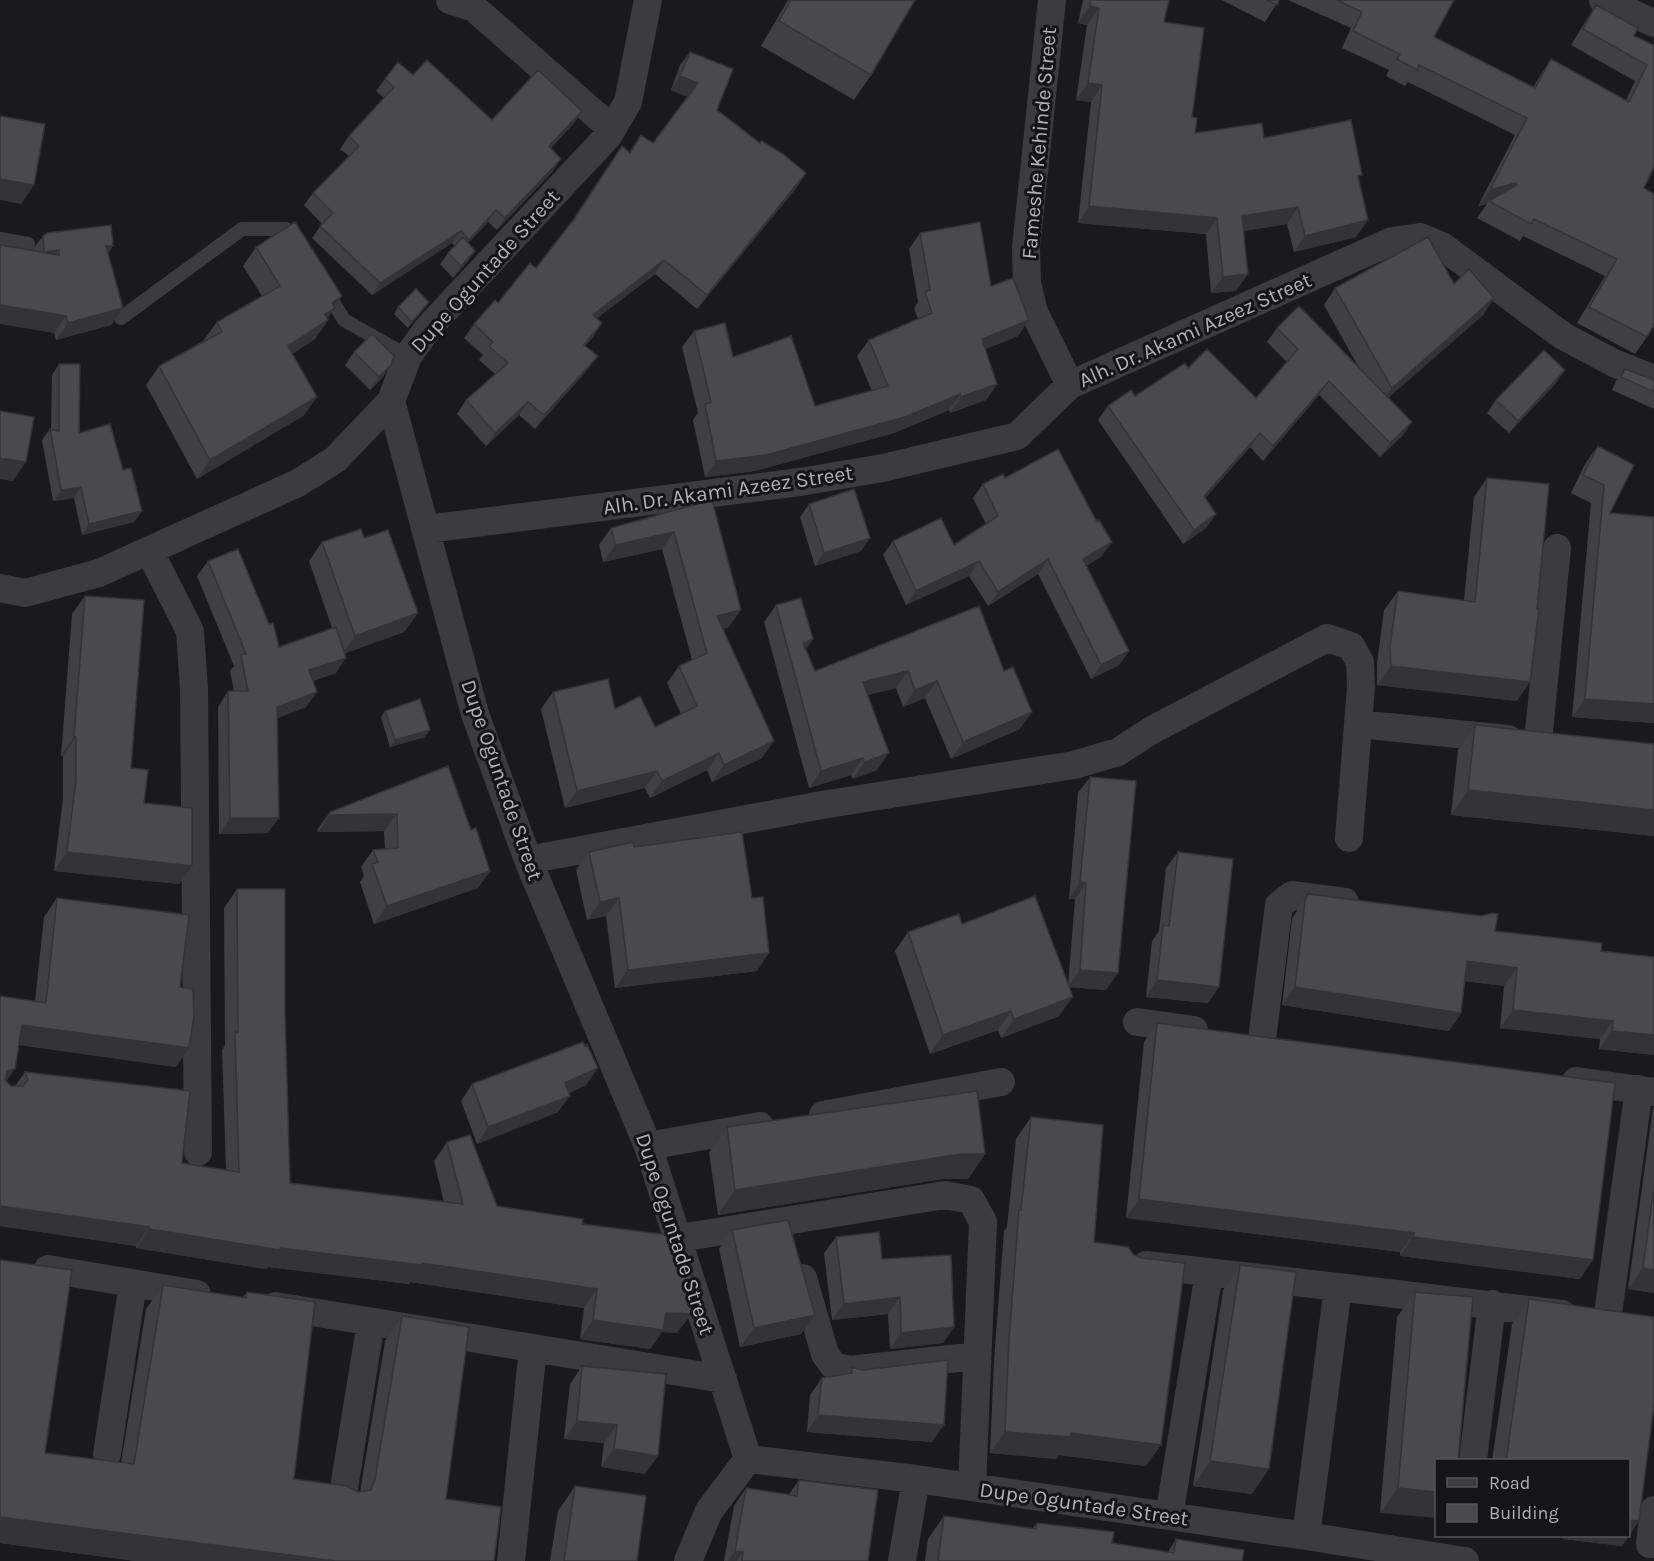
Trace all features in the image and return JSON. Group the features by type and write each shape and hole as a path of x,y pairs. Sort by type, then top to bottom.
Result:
{"street":[{"path":"450,0 474,8 612,129"},
{"name":"Dupe Oguntade Street","path":"648,0 627,102 612,129 429,327 408,356 391,401 475,714 528,860 648,1146 680,1238 748,1459 916,1479 1465,1561"},
{"name":"Fameshe Kehinde Street","path":"1052,0 1026,248 1027,284 1034,312 1070,386"},
{"path":"1603,0 1654,23"},
{"name":"Alh. Dr. Akami Azeez Street","path":"427,529 800,482 883,468 1017,436 1070,386 1392,241 1420,237 1442,246 1563,336 1614,363 1654,379"},
{"path":"0,588 25,593 99,573 298,483 336,459 391,401"},
{"path":"1358,724 1550,743 1557,548"},
{"path":"148,550 190,631 194,689 190,920 198,1152"},
{"path":"528,860 822,805 1074,765 1118,752 1152,730 1327,638 1351,646 1360,662 1358,724 1349,838"},
{"path":"1137,1022 1251,1037 1279,906 1292,895 1375,906"},
{"path":"1129,1263 1492,1304 1619,1323 1646,1090 1545,1077"},
{"path":"648,1146 1001,1082"},
{"path":"680,1238 791,1239 945,1195 971,1200 982,1222 972,1487"},
{"path":"791,1239 825,1354 833,1365 849,1370 976,1356"},
{"path":"48,1269 723,1380"},
{"path":"1169,1516 1209,1273"},
{"path":"107,1455 133,1283"},
{"path":"1306,1536 1338,1287"},
{"path":"1473,1459 1492,1304"},
{"path":"342,1500 371,1322"},
{"path":"511,1561 533,1348"},
{"path":"688,1561 709,1511 748,1459"},
{"path":"902,1561 916,1479"},
{"path":"1650,1544 1654,1510"}],"lane":[{"path":"121,318 242,229 286,230 302,252"},
{"path":"0,239 28,244"},
{"path":"320,281 344,320 408,356"}],"building":[{"path":"791,0 915,0 871,75 779,21"},
{"path":"1091,0 1169,0 1164,22 1204,28 1192,117 1197,118 1195,133 1262,123 1264,138 1351,120 1362,175 1358,176 1368,220 1305,236 1298,207 1242,216 1248,274 1223,277 1217,218 1089,206 1102,85 1088,83 1099,8 1090,6"},
{"path":"1267,0 1279,0 1277,5"},
{"path":"1337,0 1454,0 1434,37 1535,88 1551,59 1629,102 1647,65 1583,29 1596,5 1638,28 1634,36 1654,45 1654,167 1644,188 1654,194 1654,325 1647,337 1589,307 1617,259 1534,219 1531,224 1489,201 1517,185 1516,183 1490,190 1527,118 1419,65 1417,70 1397,59 1400,54 1353,31 1362,12"},
{"path":"690,52 733,69 717,110 760,143 762,141 783,154 806,173 707,295 664,260 593,315 602,323 584,345 598,356 544,415 528,402 495,433 466,400 508,363 489,346 493,342 474,324 495,300 498,303 530,263 536,268 574,219 622,146 630,153 641,135 653,143 698,83 680,76"},
{"path":"427,60 492,120 538,70 582,111 549,146 561,159 505,218 496,210 469,240 461,231 380,283 320,226 333,213 313,193 359,146 349,136 394,87 385,79 398,62 413,75"},
{"path":"0,116 45,124 34,185 0,179"},
{"path":"295,222 342,296 332,303 335,308 325,314 328,320 288,346 317,397 210,460 159,366 222,332 217,322 280,286 256,247"},
{"path":"980,222 991,286 1013,278 1029,320 982,339 997,384 961,397 960,394 905,417 766,455 716,461 705,404 711,402 694,331 725,323 733,357 791,336 815,406 888,386 869,340 932,313 925,292 930,290 920,233"},
{"path":"111,225 113,246 106,246 123,308 68,323 66,316 0,305 0,245 59,255 59,250 44,252 43,236 47,233"},
{"path":"463,237 475,251 461,266 448,253"},
{"path":"1428,237 1454,284 1469,269 1494,298 1392,388 1335,288"},
{"path":"416,289 429,302 412,322 398,307"},
{"path":"1299,306 1412,422 1390,443 1329,381 1273,446 1260,433 1204,496 1216,514 1194,530 1108,406 1131,390 1135,396 1185,363 1188,368 1207,349 1256,398 1298,349 1277,328"},
{"path":"372,334 394,356 391,365 379,377 354,352"},
{"path":"1544,350 1565,370 1518,421 1496,400"},
{"path":"59,364 80,364 79,433 110,424 123,470 131,468 142,511 89,524 81,487 61,490 50,429 59,431"},
{"path":"1625,369 1654,380 1654,392 1621,377"},
{"path":"0,411 34,417 26,462 0,458"},
{"path":"1598,446 1634,465 1610,513 1654,517 1654,704 1585,699 1604,485 1583,475"},
{"path":"1058,449 1097,522 1099,520 1112,542 1083,559 1129,651 1101,665 1048,559 998,592 979,561 916,591 893,541 941,518 954,545 998,516 983,484 1003,474 1005,478"},
{"path":"1487,478 1549,484 1537,609 1539,609 1530,682 1391,666 1390,645 1398,591 1475,602"},
{"path":"854,489 870,538 824,553 809,504"},
{"path":"712,500 741,610 717,616 774,741 724,765 719,753 662,781 657,771 577,791 553,692 608,679 615,709 640,696 655,727 697,706 679,666 707,653 674,532 615,545 611,528"},
{"path":"361,529 364,538 388,530 418,613 355,636 322,542"},
{"path":"238,549 269,624 273,623 279,647 336,627 346,658 309,670 317,692 277,707 279,818 230,818 228,691 248,691 241,655 246,654 208,561"},
{"path":"85,596 144,600 131,768 148,770 144,803 192,808 192,866 67,852 76,780 76,737 74,737"},
{"path":"801,598 813,639 803,643 815,671 979,606 1004,671 1013,667 1032,712 963,742 937,681 915,690 908,671 863,682 889,753 865,762 863,758 821,771 776,605"},
{"path":"420,699 430,730 395,740 385,711"},
{"path":"1475,725 1654,744 1654,810 1468,790"},
{"path":"448,766 471,830 476,828 490,871 387,906 372,864 378,862 373,850 398,848 397,814 330,815 330,812"},
{"path":"1090,777 1136,781 1118,973 1080,970 1086,883 1080,882"},
{"path":"742,832 752,898 763,897 769,953 628,970 619,898 600,902 589,852 633,842 634,847"},
{"path":"1178,852 1233,859 1219,987 1157,980 1163,925 1169,926"},
{"path":"237,889 285,889 285,1013 290,1183 463,1204 447,1142 470,1135 497,1206 583,1219 582,1224 676,1236 675,1242 681,1242 693,1281 691,1314 666,1313 663,1330 593,1320 597,1289 422,1263 422,1265 280,1248 280,1250 149,1229 149,1227 0,1206 0,996 46,1003 57,898 189,915 180,987 193,989 194,1015 189,1048 22,1025 15,1069 7,1071 5,1080 11,1086 23,1086 28,1080 25,1072 190,1091 182,1163 239,1172 235,1032 238,1032"},
{"path":"1308,894 1481,916 1498,914 1495,931 1602,943 1601,951 1654,957 1654,1035 1612,1031 1613,1021 1513,1010 1517,968 1467,961 1461,1013 1295,987 1305,901"},
{"path":"1035,896 1073,997 1014,1019 1011,1011 943,1035 908,932 959,914 962,924"},
{"path":"1157,1023 1615,1083 1593,1260 1413,1237 1414,1233 1139,1199"},
{"path":"583,1042 585,1046 587,1045 598,1068 565,1083 570,1096 488,1127 472,1084"},
{"path":"977,1091 985,1154 960,1154 735,1190 727,1127"},
{"path":"1031,1117 1103,1125 1094,1242 1128,1247 1134,1255 1142,1258 1185,1263 1161,1445 1071,1433 1071,1437 1005,1432 1009,1339 1019,1210 1021,1210"},
{"path":"1654,1187 1654,1270 1643,1268"},
{"path":"788,1220 815,1315 754,1328 732,1230"},
{"path":"879,1232 882,1259 951,1255 954,1327 901,1333 900,1297 844,1304 836,1237"},
{"path":"0,1260 72,1270 45,1453 134,1464 163,1285 246,1298 247,1292 315,1302 294,1479 347,1486 357,1492 371,1490 375,1479 402,1316 469,1327 446,1499 501,1507 494,1561 335,1561 0,1517"},
{"path":"1240,1265 1296,1272 1269,1469 1210,1461"},
{"path":"1415,1292 1473,1297 1458,1459 1435,1459 1435,1492 1398,1488"},
{"path":"1529,1299 1654,1317 1654,1404 1639,1521 1630,1520 1630,1459 1506,1459"},
{"path":"948,1360 944,1425 818,1415 822,1378 852,1373 851,1367 863,1370"},
{"path":"582,1366 666,1374 658,1456 614,1449 617,1425 577,1421"},
{"path":"799,1480 878,1490 868,1561 742,1561 743,1552 735,1551 746,1488 797,1496"},
{"path":"575,1486 646,1496 637,1561 564,1561"},
{"path":"944,1516 1036,1529 1037,1523 1114,1532 1112,1543 1174,1553 1176,1539 1244,1550 1242,1561 938,1561"}]}
